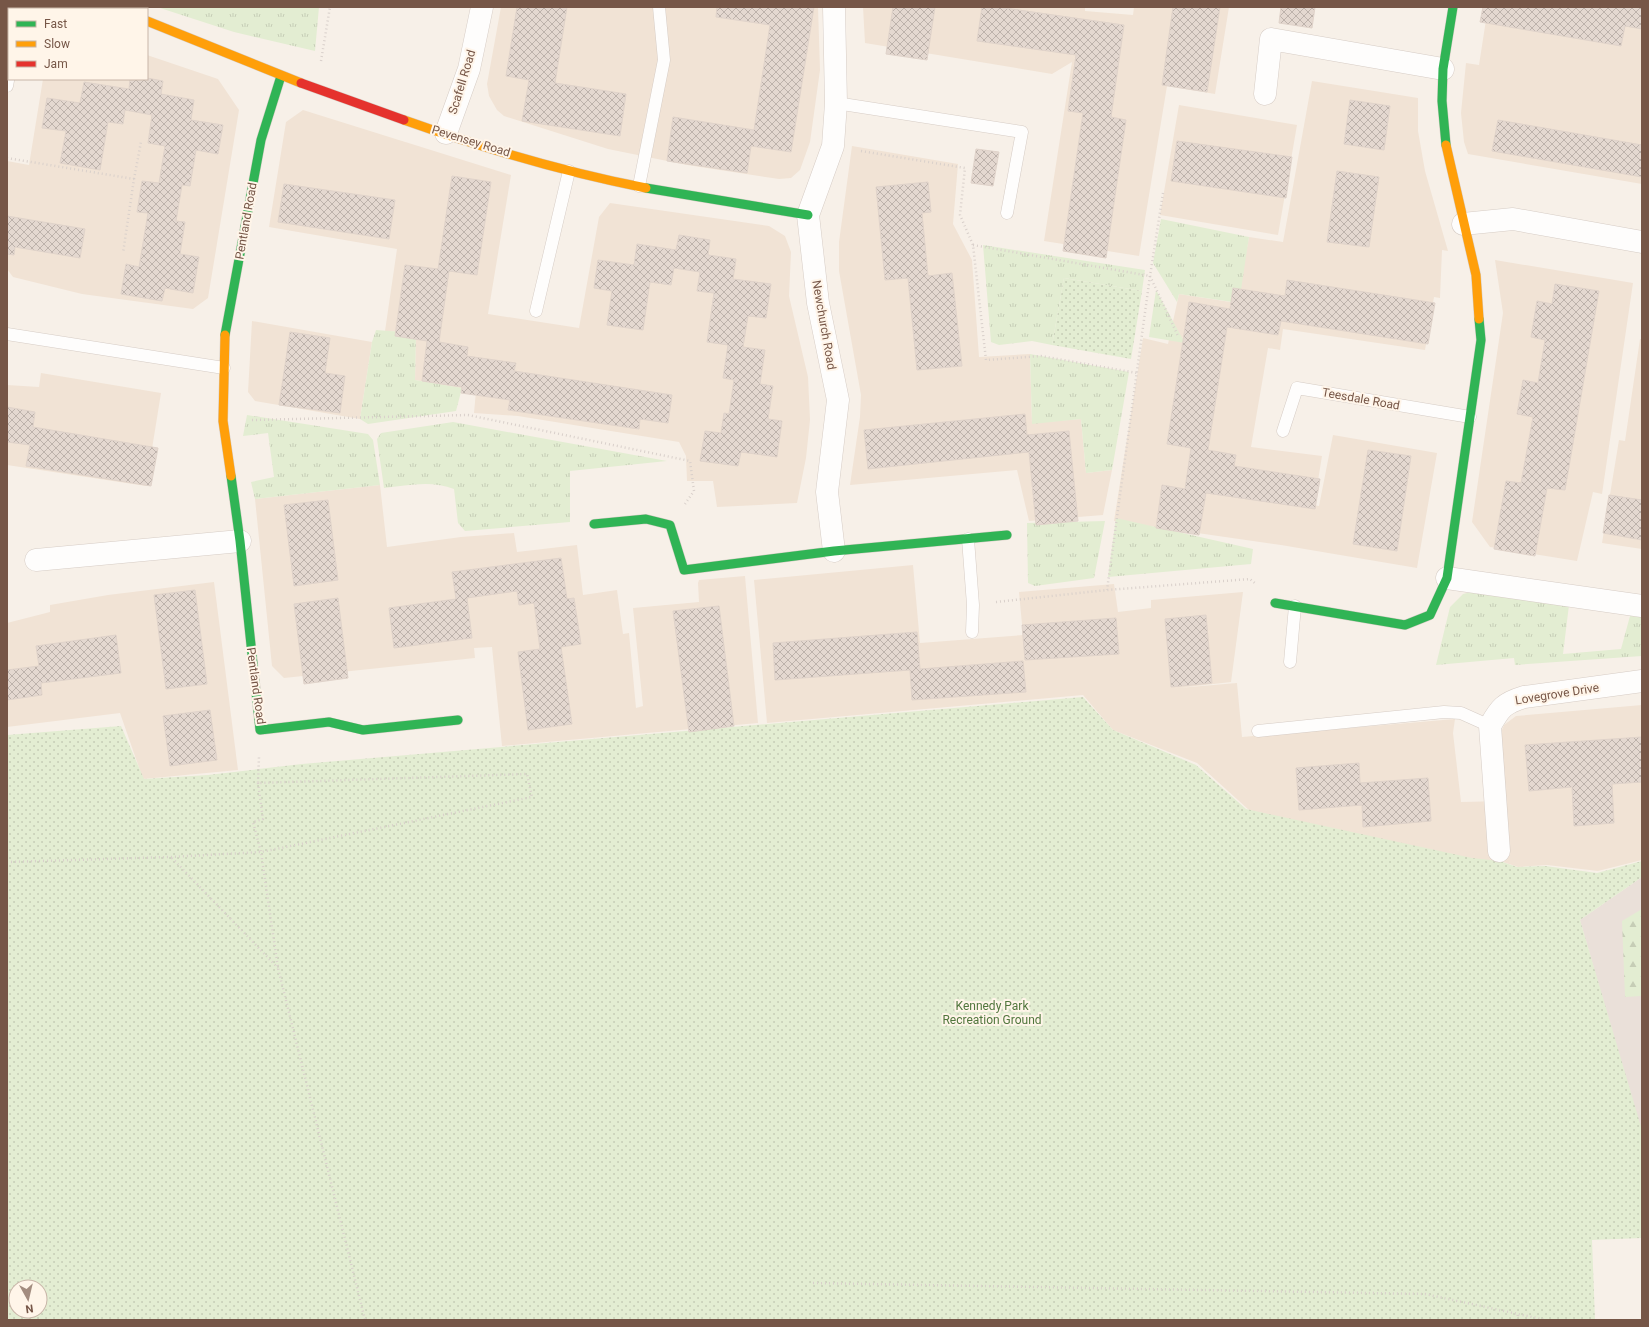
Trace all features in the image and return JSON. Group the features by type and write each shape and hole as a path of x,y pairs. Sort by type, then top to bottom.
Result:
{"street":[{"name":"Scafell Road","path":"446,133 469,69 482,7"},
{"name":"Newchurch Road","path":"834,7 836,103 833,146 808,215 818,303 838,400 827,492 834,551"},
{"path":"1275,603 1406,625 1430,615 1447,578 1481,340 1476,275 1462,224 1446,151 1442,101 1443,69 1453,7"},
{"name":"Pevensey Road","path":"148,22 317,89 446,133 569,171 639,186 808,215"},
{"path":"1264,94 1271,39 1443,69"},
{"name":"Pentland Road","path":"281,76 261,140 224,343 223,421 240,541 260,730 329,722 363,730 458,720"},
{"path":"1462,224 1512,219 1642,242"},
{"path":"594,524 646,519 670,525 684,570 834,551 968,540 1007,534"},
{"path":"36,560 240,541"},
{"path":"1447,578 1642,606"},
{"name":"Lovegrove Drive","path":"1490,726 1498,711 1508,702 1524,697 1642,681"},
{"path":"1490,726 1499,851"}],"lane":[{"path":"639,186 664,60 659,7"},
{"path":"836,103 1022,132 1007,213"},
{"path":"536,311 569,171"},
{"path":"7,334 224,368"},
{"name":"Teesdale Road","path":"1283,431 1298,388 1470,417"},
{"path":"968,540 973,605 972,632"},
{"path":"1290,662 1295,606"},
{"path":"1258,731 1444,712 1460,713 1490,726"}],"path":[{"path":"317,89 330,7"},
{"path":"122,253 141,142"},
{"path":"833,146 965,168 960,215 973,245 986,360 1041,356 1137,373"},
{"path":"7,158 134,179"},
{"path":"1107,590 1150,276 1164,194"},
{"path":"973,245 1150,276"},
{"path":"1150,276 1178,336"},
{"path":"223,421 468,415 690,461 694,491 670,525"},
{"path":"973,605 1107,590 1250,579 1275,603"},
{"path":"260,730 258,783 263,819 253,822 261,852 278,968 365,1320"},
{"path":"7,862 171,857 261,852 532,797 527,774 258,783"},
{"path":"171,857 278,968"},
{"path":"813,1283 1425,1294 1546,1320"},
{"path":"1517,1320 1518,1313"}],"shaded area":[{"path":"501,7 818,7 820,70 810,142 800,170 791,178 779,179 687,165 608,149 504,116 497,110 489,96 487,84"},
{"path":"863,7 1085,7 1085,11 1133,15 1134,7 1229,7 1215,94 1167,86 1139,256 1044,241 1072,62 1052,74 865,43"},
{"path":"1488,7 1642,7 1642,184 1468,154 1464,142 1461,113 1466,63 1479,65"},
{"path":"148,55 218,79 239,110 208,298 193,309 82,294 13,277 7,269 7,161 29,165 43,80 148,80"},
{"path":"1312,81 1418,98 1418,131 1425,171 1448,251 1442,250 1440,298 1434,297 1425,350 1283,329 1280,350 1268,348 1251,447 1322,456 1314,505 1319,506 1333,435 1437,453 1417,568 1281,545 1114,521 1143,338 1168,344 1179,294 1237,303 1249,237 1283,242"},
{"path":"1179,105 1297,125 1278,235 1160,215"},
{"path":"303,110 511,175 488,314 579,328 599,217 610,203 769,226 785,236 791,252 789,296 808,377 810,420 806,458 797,503 717,507 713,481 687,481 686,456 679,442 518,416 474,413 476,391 415,380 416,333 385,331 397,249 269,227 286,122"},
{"path":"852,146 958,164 953,224 972,260 979,357 1030,354 1032,423 1081,419 1086,473 1112,470 1103,515 1029,521 1017,470 850,485 860,417 861,395 839,271 839,242"},
{"path":"1495,260 1633,283 1602,494 1593,492 1577,561 1490,547 1472,522 1503,313"},
{"path":"252,321 372,342 360,419 255,401 248,392"},
{"path":"1640,339 1642,339 1642,549 1602,543 1619,440 1625,441"},
{"path":"41,373 161,393 146,486 7,465 7,385 39,387"},
{"path":"380,485 387,547 461,537 514,533 517,552 577,545 583,595 617,590 623,634 629,633 636,708 643,706 633,608 699,602 699,580 745,576 758,723 502,746 492,647 474,648 475,658 284,678 272,666 255,499"},
{"path":"913,565 920,643 1023,635 1019,592 1114,584 1118,612 1151,608 1151,600 1243,592 1231,682 1178,688 1237,683 1242,737 1455,719 1453,733 1461,802 1503,801 1498,740 1504,725 1516,716 1642,705 1642,860 1598,871 1547,865 1518,867 1500,861 1473,860 1249,810 1197,763 1113,730 1083,695 767,723 754,580"},
{"path":"214,582 238,770 143,779 120,713 7,727 7,623 50,612 50,605 108,595"},
{"path":"1642,877 1642,1135 1580,920"}],"green space":[{"path":"157,7 319,7 315,51 234,32"},
{"path":"1161,219 1249,237 1239,303 1179,294 1177,302 1153,263"},
{"path":"983,245 1145,270 1142,291 1064,278 1052,345 1032,341 999,345 991,342"},
{"path":"1064,278 1142,291 1131,359 1052,345"},
{"path":"1156,290 1185,343 1149,337"},
{"path":"376,330 416,333 415,380 462,388 456,411 368,424 360,419 372,342"},
{"path":"1030,354 1129,372 1112,470 1086,473 1081,419 1032,424"},
{"path":"247,415 368,434 373,440 380,485 255,499 251,482 274,477 268,433 243,436"},
{"path":"453,422 667,461 570,471 570,522 465,531 458,523 454,489 446,486 429,484 384,488 377,439 381,433"},
{"path":"1116,518 1253,549 1251,564 1108,577"},
{"path":"1105,521 1094,578 1035,586 1028,583 1027,523"},
{"path":"1479,590 1569,605 1563,654 1621,649 1630,616 1642,617 1642,656 1515,665 1514,658 1436,665 1450,607 1463,594"},
{"name":"Kennedy Park Recreation Ground","path":"1083,697 1113,730 1196,765 1246,809 1472,858 1500,861 1517,867 1545,866 1597,873 1642,861 1642,877 1580,920 1642,1130 1642,1238 1592,1240 1595,1320 7,1320 7,735 121,726 144,779 208,775 302,764"},
{"path":"1642,909 1642,992 1641,996 1625,997 1622,921"}],"building":[{"path":"517,7 567,7 555,83 626,94 620,136 522,121 529,80 506,76"},
{"path":"717,7 814,7 791,152 751,146 747,173 667,161 673,117 754,130 770,25 716,17"},
{"path":"893,7 935,7 927,60 886,54"},
{"path":"982,7 998,7 1124,25 1111,117 1126,120 1106,258 1063,251 1083,113 1068,111 1076,55 977,41"},
{"path":"1173,7 1220,7 1207,92 1162,85"},
{"path":"1281,7 1315,7 1312,28 1279,23"},
{"path":"1483,7 1642,7 1642,29 1625,26 1621,46 1480,22"},
{"path":"148,78 163,81 161,94 194,100 191,120 223,125 218,154 196,150 190,186 182,185 176,221 185,222 180,254 199,257 193,293 165,288 162,301 121,294 126,264 139,267 148,213 137,212 142,181 159,183 165,146 148,143 152,115 125,110 123,124 108,122 100,170 60,163 66,131 42,128 47,98 80,103 84,82 129,89 130,80 148,80"},
{"path":"1350,100 1390,106 1384,150 1344,144"},
{"path":"1498,120 1642,145 1642,177 1492,151"},
{"path":"1177,141 1292,157 1286,198 1171,181"},
{"path":"976,149 999,152 993,186 971,183"},
{"path":"1337,171 1379,177 1369,247 1327,242"},
{"path":"452,176 491,182 477,275 449,271 439,342 468,347 467,356 516,363 514,371 672,395 668,423 640,419 639,429 508,410 510,400 461,393 462,387 422,381 427,341 395,336 405,265 438,269"},
{"path":"928,182 931,212 922,213 928,276 952,273 962,366 917,370 908,278 885,280 876,187"},
{"path":"284,184 395,200 389,239 278,222"},
{"path":"7,216 85,229 80,258 15,247 14,255 7,254"},
{"path":"679,235 710,240 708,255 736,259 733,279 771,284 766,318 748,316 743,347 765,350 760,384 773,386 768,419 782,421 777,457 741,452 738,466 700,461 705,431 721,433 724,413 729,414 734,380 723,378 728,345 707,342 714,293 697,291 700,272 674,268 671,285 650,282 643,330 607,325 612,291 594,288 598,260 634,265 637,244 676,250"},
{"path":"1287,280 1435,303 1428,344 1281,321 1278,335 1227,327 1208,450 1236,455 1234,466 1320,479 1315,509 1206,493 1199,535 1156,528 1162,485 1185,489 1191,448 1167,444 1189,302 1230,309 1233,288 1285,296"},
{"path":"1555,284 1599,291 1565,490 1547,488 1535,556 1494,549 1506,481 1521,483 1533,417 1517,414 1523,380 1538,383 1545,340 1531,337 1537,301 1552,304"},
{"path":"290,332 330,338 325,373 345,376 340,413 279,405"},
{"path":"7,407 35,412 33,427 158,448 151,486 26,466 30,445 7,442"},
{"path":"1025,414 1027,435 1069,431 1078,521 1036,525 1029,452 868,469 864,430"},
{"path":"1368,450 1411,456 1397,551 1353,544"},
{"path":"1609,495 1642,500 1642,540 1603,533"},
{"path":"328,500 338,580 294,586 284,505"},
{"path":"561,558 567,599 574,598 581,644 561,647 572,724 528,730 518,652 540,649 534,603 519,605 517,591 467,598 472,638 394,648 389,608 456,599 452,572"},
{"path":"195,590 207,684 166,689 154,595"},
{"path":"338,598 348,678 304,684 294,604"},
{"path":"719,606 734,726 689,732 673,611"},
{"path":"1206,615 1212,683 1171,687 1165,619"},
{"path":"1116,618 1119,654 1025,660 1022,625"},
{"path":"917,632 920,669 1023,661 1026,692 912,700 910,670 775,680 773,643"},
{"path":"116,635 121,673 41,683 42,695 7,700 7,670 39,666 36,646"},
{"path":"210,710 217,760 170,766 163,716"},
{"path":"1642,737 1642,782 1612,784 1614,823 1574,826 1572,787 1529,791 1525,745"},
{"path":"1359,763 1360,783 1428,778 1431,821 1363,827 1362,805 1299,810 1296,768"}],"traffic: fast":[{"path":"1446,145 1442,101 1443,69 1453,7"},
{"path":"225,335 261,140 281,76"},
{"path":"646,188 808,215"},
{"path":"1275,603 1405,625 1430,615 1447,578 1481,340 1479,319"},
{"path":"231,476 240,541 260,730 329,722 363,730 458,720"},
{"path":"594,524 646,519 670,525 684,570 834,551 1007,535"}],"traffic: slow":[{"path":"148,21 301,83"},
{"path":"404,120 554,167 646,188"},
{"path":"1446,145 1476,275 1479,319"},
{"path":"225,335 223,421 231,476"}],"traffic: jam":[{"path":"301,83 404,120"}]}
